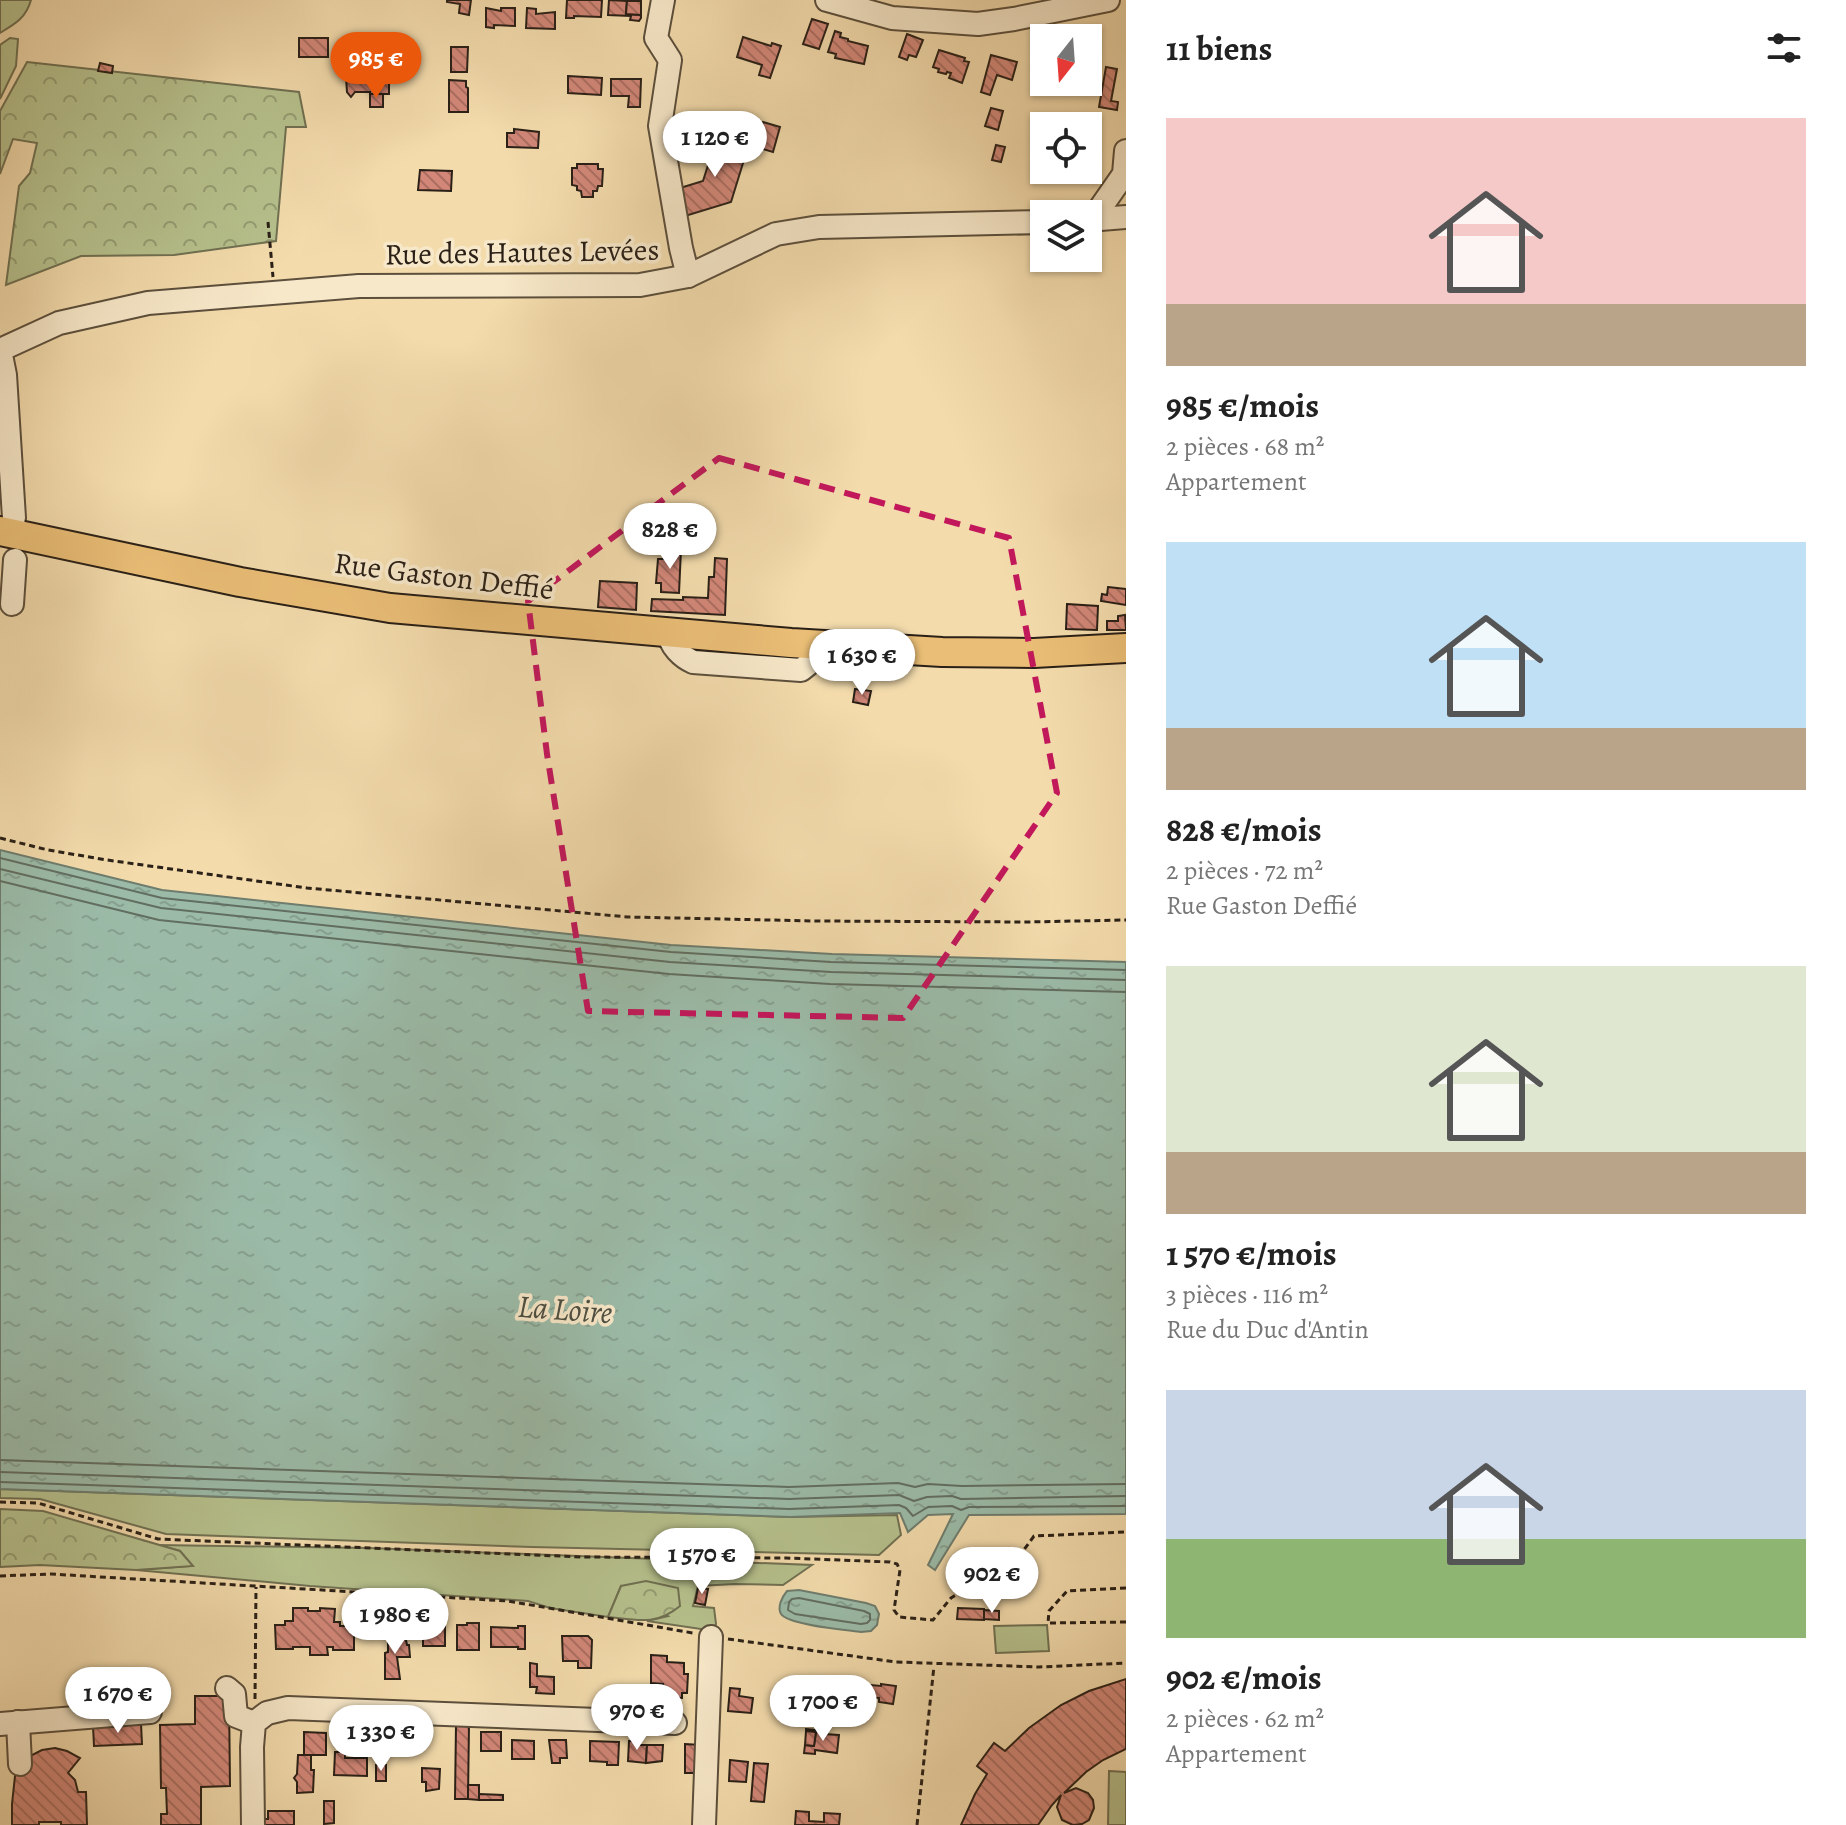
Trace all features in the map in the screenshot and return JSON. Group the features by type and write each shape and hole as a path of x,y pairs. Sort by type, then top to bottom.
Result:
{"main road":[{"name":"Rue Gaston Deffié","path":"7,525 240,582 390,608 669,633 942,652 1034,653 1126,648"}],"street":[{"path":"663,0 656,38 670,60 660,126 688,276"},
{"path":"827,0 892,18 978,24 1108,0"},
{"path":"1102,205 1125,176 1126,151"},
{"path":"1102,219 1126,217"},
{"name":"Rue des Hautes Levées","path":"0,350 59,323 148,303 359,286 640,285 688,276 776,234 819,227 1030,222"},
{"path":"0,350 5,375 7,525"},
{"path":"12,604 15,560"},
{"path":"704,1825 711,1637"},
{"path":"227,1688 234,1694 236,1716 254,1723"},
{"path":"253,1825 254,1723 267,1713 288,1708 675,1723"},
{"path":"20,1764 9,1723 150,1712"}],"path":[{"path":"268,222 275,293"},
{"path":"0,838 107,860 307,888 628,917 831,921 1126,920"},
{"path":"0,1502 38,1503 158,1539 581,1557 890,1562 897,1564 900,1570 894,1610 899,1617 933,1620 951,1598 1023,1551 1034,1536 1126,1532"},
{"path":"0,1576 51,1574 508,1601 711,1637 896,1662 1039,1667 1126,1663"},
{"path":"254,1723 256,1587"},
{"path":"1126,1588 1067,1591 1049,1611 1048,1623 1126,1622"},
{"path":"917,1825 934,1664"}],"highlighted area":[{"path":"719,458 1009,538 1057,793 903,1018 588,1011 547,754 528,601"}],"green space":[{"path":"0,0 31,0 23,16 0,33"},
{"path":"10,38 18,39 16,66 0,99 0,45"},
{"path":"27,62 299,92 306,127 286,127 276,241 174,255 81,256 6,285 19,186 30,173 37,143 13,139 0,174 0,111"},
{"path":"0,1489 790,1517 897,1515 901,1535 879,1555 166,1534 40,1499 0,1498"},
{"path":"0,1509 43,1511 180,1551 193,1566 136,1570 40,1565 0,1567"},
{"path":"157,1545 369,1548 812,1565 783,1585 698,1586 693,1606 714,1608 714,1631 647,1621 668,1616 621,1586 608,1617 550,1608 528,1601 136,1570 192,1566 180,1551"},
{"path":"646,1581 678,1588 680,1606 654,1619 608,1617 621,1586"},
{"path":"1047,1625 1049,1651 996,1653 994,1626"},
{"path":"1109,1771 1126,1772 1126,1825 1108,1825"}],"water":[{"name":"La Loire","path":"0,850 162,890 671,945 832,954 1126,962 1126,1514 969,1515 935,1570 928,1565 953,1514 928,1515 908,1532 900,1513 790,1517 0,1489"},
{"path":"799,1590 875,1606 879,1614 877,1625 871,1631 861,1632 786,1618 780,1611 782,1599 787,1591"}],"building":[{"path":"447,0 471,0 469,15 459,13 460,4"},
{"path":"567,0 602,0 601,17 566,18"},
{"path":"609,0 627,1 626,14 641,15 641,18 639,21 630,20 631,16 608,15"},
{"path":"627,1 641,1 641,15 626,14"},
{"path":"486,8 501,11 501,8 515,8 515,26 486,27"},
{"path":"527,8 536,9 536,14 555,12 555,29 526,28"},
{"path":"812,19 828,24 819,49 803,44"},
{"path":"835,31 848,41 868,46 864,64 835,58 836,54 828,52"},
{"path":"907,34 923,40 916,57 909,55 907,60 899,57"},
{"path":"743,37 781,46 770,78 759,75 762,65 737,57"},
{"path":"299,38 328,38 328,57 299,57"},
{"path":"451,47 468,47 467,72 451,72"},
{"path":"939,50 969,62 962,83 949,78 951,73 938,72 939,69 933,67"},
{"path":"365,51 385,51 389,94 355,92 351,97 347,92 345,62 358,62 358,78 368,78 371,74 371,66 366,66"},
{"path":"991,55 1017,62 1012,80 997,75 990,95 981,92"},
{"path":"100,63 113,66 112,73 98,71"},
{"path":"1106,67 1117,69 1111,101 1118,102 1117,110 1099,107"},
{"path":"568,76 602,78 601,95 568,93"},
{"path":"611,79 641,79 640,107 628,107 629,96 611,96"},
{"path":"449,80 466,81 468,112 449,112"},
{"path":"370,94 383,94 383,107 370,107"},
{"path":"991,108 1003,111 998,130 985,126"},
{"path":"710,117 714,118 713,122 746,132 744,140 706,129"},
{"path":"763,122 780,127 773,152 756,147"},
{"path":"514,129 539,132 538,148 507,147 507,133 514,133"},
{"path":"717,137 748,147 731,202 685,216 677,189 703,181"},
{"path":"996,145 1005,147 1001,162 992,160"},
{"path":"577,164 598,164 598,169 603,169 602,186 593,191 593,197 582,197 577,186 572,185 572,168 577,168"},
{"path":"420,170 452,171 451,191 418,190"},
{"path":"666,548 681,549 679,593 661,592 661,583 656,583 658,559 666,559"},
{"path":"715,558 727,559 725,615 651,611 652,599 708,598 709,577 714,577"},
{"path":"600,581 637,583 636,610 598,607"},
{"path":"1108,587 1126,589 1126,605 1101,601 1102,594 1107,595"},
{"path":"1067,604 1098,606 1097,630 1066,629"},
{"path":"1125,615 1126,630 1107,630 1107,621 1118,621 1118,616"},
{"path":"855,689 871,691 868,705 853,702"},
{"path":"698,1588 708,1589 705,1605 695,1603"},
{"path":"293,1608 308,1608 308,1611 335,1609 334,1622 340,1622 340,1626 354,1626 354,1650 327,1647 328,1655 310,1655 310,1647 276,1649 275,1625 293,1621"},
{"path":"366,1608 383,1608 383,1631 366,1631"},
{"path":"958,1608 984,1609 984,1620 957,1619"},
{"path":"984,1610 999,1611 999,1620 984,1619"},
{"path":"479,1623 479,1650 457,1650 457,1625"},
{"path":"525,1626 525,1649 491,1647 491,1627"},
{"path":"423,1627 445,1627 445,1646 423,1646"},
{"path":"405,1635 410,1657 397,1657 400,1679 385,1679 388,1638"},
{"path":"562,1636 588,1636 592,1640 591,1668 578,1668 578,1661 563,1661"},
{"path":"651,1655 667,1656 667,1662 684,1663 684,1674 688,1674 687,1693 682,1693 682,1698 668,1697 668,1693 663,1693 663,1684 651,1683"},
{"path":"530,1663 537,1664 537,1676 554,1677 554,1694 536,1693 537,1687 530,1687"},
{"path":"1126,1679 1126,1749 1086,1772 1064,1793 1076,1788 1088,1793 1094,1808 1089,1820 1073,1825 1062,1820 1057,1807 1061,1795 1038,1825 961,1825 987,1774 977,1766 994,1743 1005,1751 1029,1728 1061,1705 1089,1691"},
{"path":"871,1685 896,1686 893,1704 869,1697"},
{"path":"730,1688 740,1689 739,1696 753,1698 751,1713 728,1711"},
{"path":"195,1696 229,1696 230,1786 201,1787 201,1825 161,1825 161,1814 167,1814 166,1788 161,1788 160,1725 195,1724"},
{"path":"650,1699 659,1699 659,1713 650,1712"},
{"path":"141,1724 142,1744 94,1746 93,1726"},
{"path":"456,1725 469,1725 468,1799 455,1799"},
{"path":"806,1729 839,1735 837,1753 815,1750 815,1754 804,1753 805,1745 814,1746 816,1732"},
{"path":"806,1731 816,1732 814,1746 805,1745"},
{"path":"304,1732 326,1733 326,1755 304,1755"},
{"path":"481,1732 501,1732 501,1751 481,1751"},
{"path":"386,1733 407,1733 407,1752 395,1755 393,1751 386,1751"},
{"path":"512,1740 534,1741 534,1759 512,1759"},
{"path":"549,1740 566,1740 567,1758 560,1758 560,1763 552,1763"},
{"path":"590,1741 619,1742 618,1765 590,1761"},
{"path":"629,1741 647,1745 646,1763 628,1761"},
{"path":"685,1744 700,1745 700,1773 685,1773"},
{"path":"647,1745 663,1745 662,1761 646,1763"},
{"path":"55,1748 80,1758 68,1773 75,1780 78,1792 86,1792 87,1825 39,1822 39,1825 12,1825 15,1776 30,1756"},
{"path":"335,1752 345,1752 345,1758 367,1758 367,1776 334,1775"},
{"path":"298,1755 311,1755 313,1792 297,1793 294,1778"},
{"path":"730,1760 748,1762 746,1782 729,1781"},
{"path":"754,1763 768,1764 764,1802 751,1801"},
{"path":"376,1765 386,1765 386,1781 376,1781"},
{"path":"422,1768 440,1769 439,1789 426,1791"},
{"path":"468,1785 479,1785 479,1800 468,1799"},
{"path":"479,1794 503,1795 503,1800 479,1800"},
{"path":"324,1801 334,1801 334,1823 324,1824"},
{"path":"268,1811 294,1811 294,1825 262,1825 262,1819 268,1819"},
{"path":"796,1811 809,1812 809,1821 824,1822 824,1813 840,1814 839,1825 795,1825"}]}
